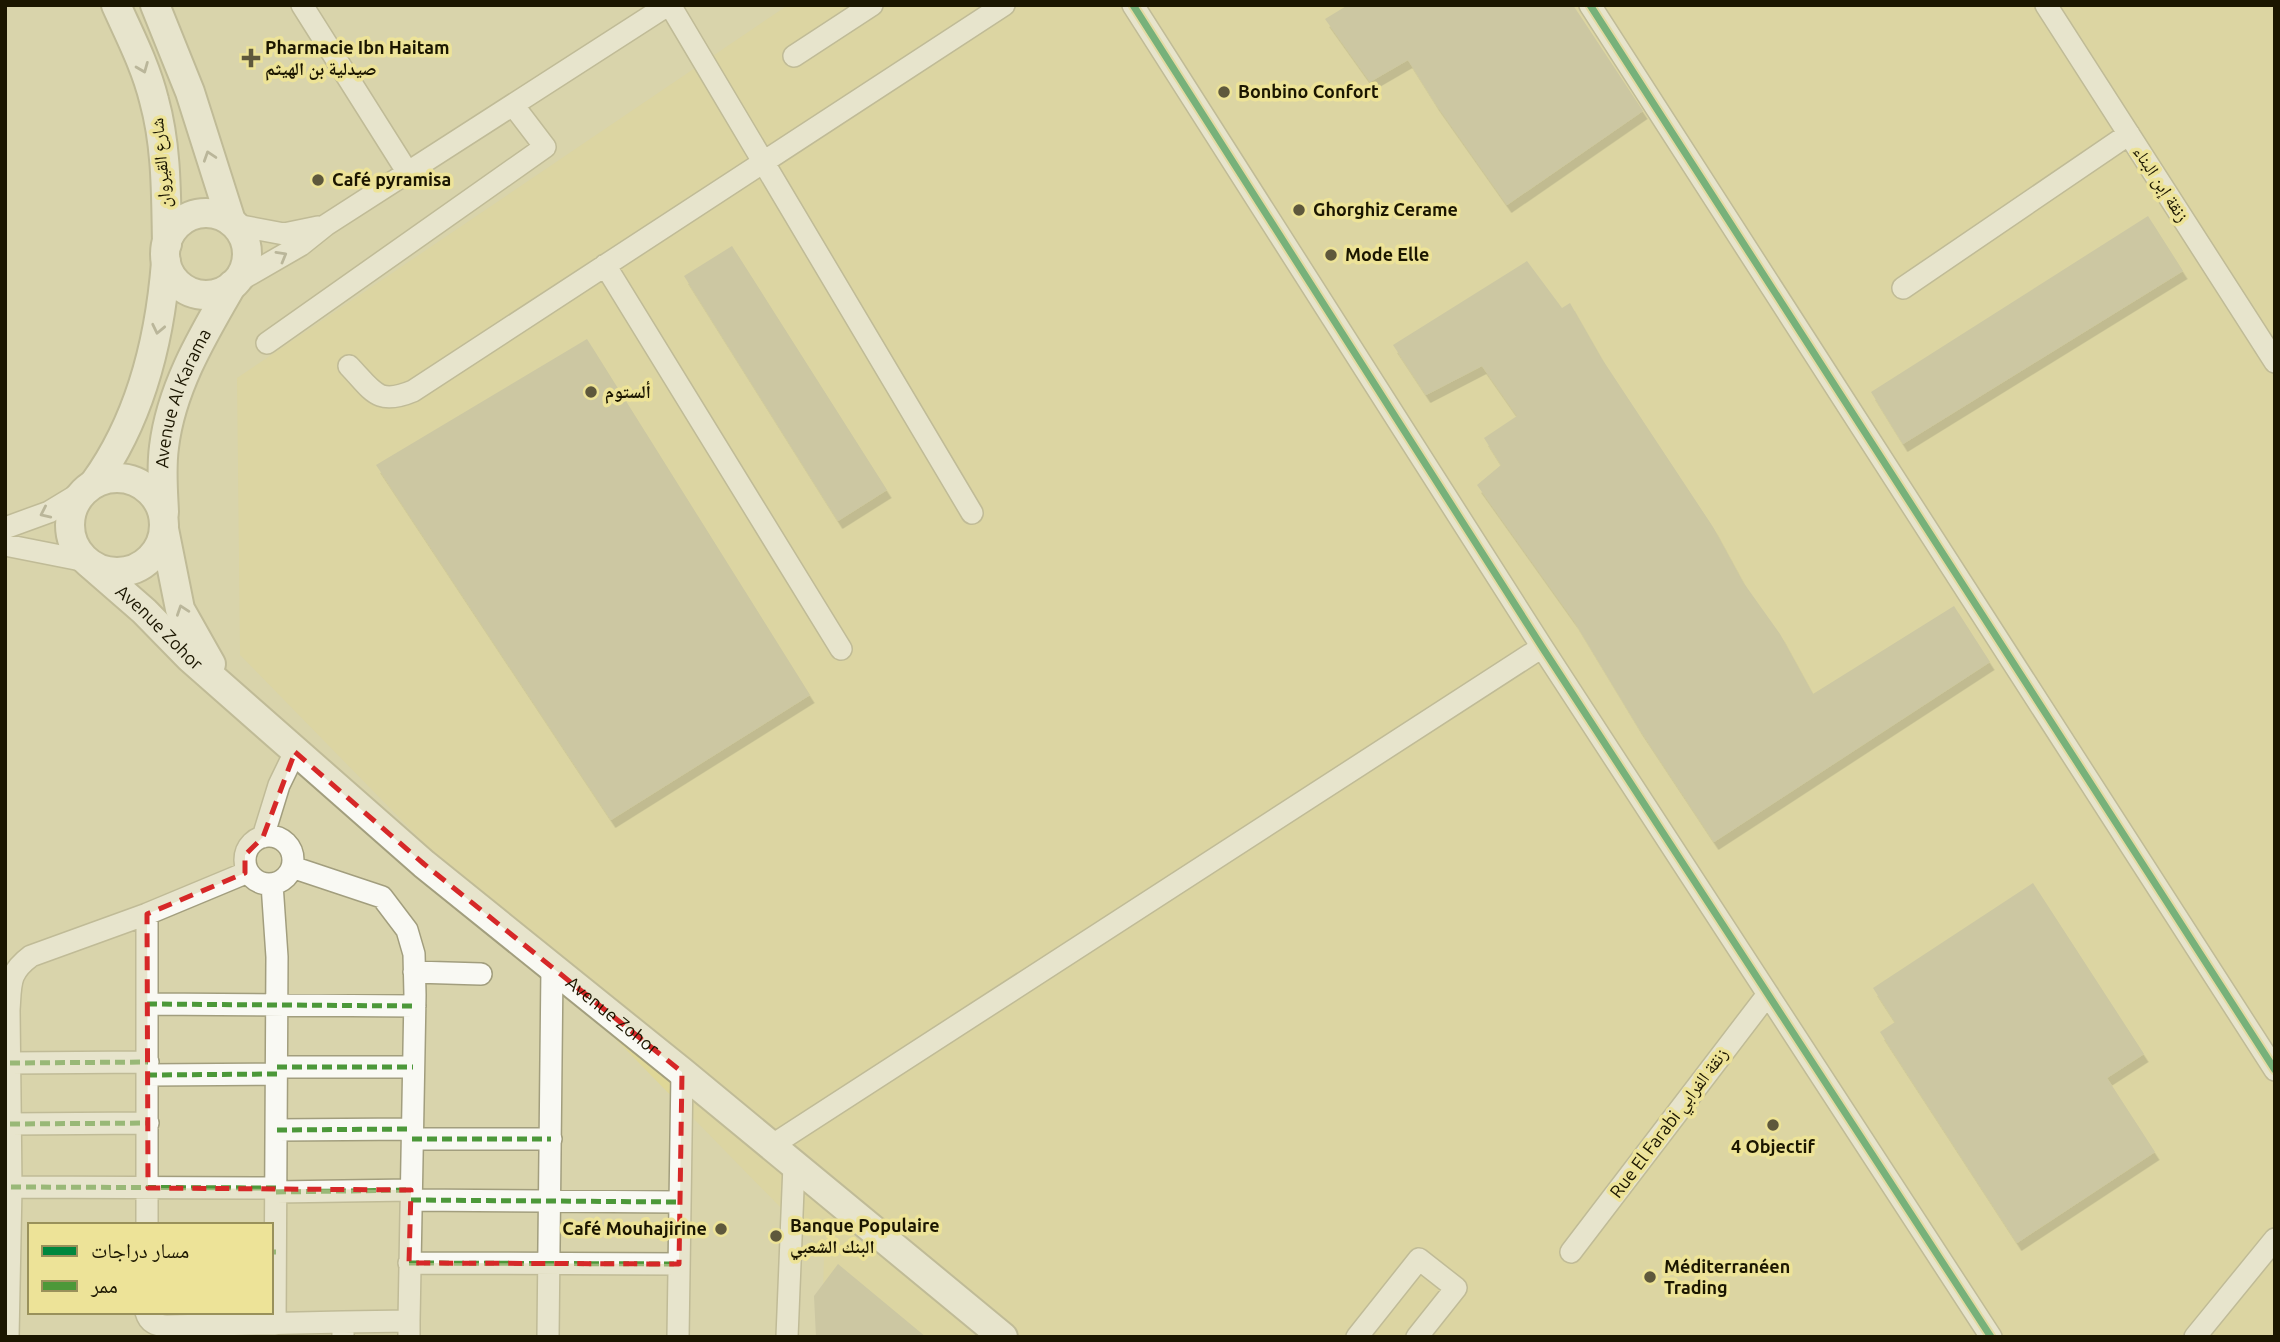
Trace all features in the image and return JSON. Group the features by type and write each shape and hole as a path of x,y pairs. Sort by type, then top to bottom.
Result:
{"main road":[{"name":"شارع القيروان","path":"116,5 146,73 161,131 166,180 166,253"},
{"path":"155,5 190,92 233,223 241,232 247,249 245,267 234,284 214,294 192,293 175,281 166,253"},
{"path":"89,487 121,477 139,482 158,501 164,524 158,548 145,563 137,568 108,572 88,563 73,544 69,522 75,501 89,487 118,446 148,369 159,323 166,253 174,229 193,215 209,212 233,223"},
{"name":"Avenue Al Karama","path":"164,524 164,445 176,399 198,344 234,284"},
{"name":"Avenue Zohor","path":"164,524 180,609 228,691"},
{"name":"Avenue Zohor","path":"88,563 144,611 190,658 424,864 682,1072 1003,1337"}],"street":[{"path":"302,5 408,173"},
{"path":"234,284 301,245 327,225 669,5 972,513"},
{"path":"794,56 872,5"},
{"path":"349,366 380,397 393,399 413,391 1004,5"},
{"path":"1133,5 1542,647 1991,1337"},
{"path":"1590,5 2275,1070"},
{"name":"زنقة إبن البناء","path":"2046,5 2275,362"},
{"path":"267,343 545,147 513,105"},
{"path":"1903,288 2129,134"},
{"path":"233,223 284,234 327,225"},
{"path":"605,265 841,649"},
{"path":"5,528 49,512 89,487"},
{"path":"5,545 88,563"},
{"path":"771,1146 1542,647"},
{"path":"263,837 279,785 295,752"},
{"path":"271,836 286,844 293,859 292,867 284,878 272,884 262,883 248,872 245,855 255,840 271,836"},
{"path":"147,1314 149,1321 177,1332 275,1324 343,1330 409,1329 414,954 407,930 382,897 292,867"},
{"path":"8,1337 15,1261 10,1124 11,982 17,967 40,953 147,914 248,872"},
{"path":"272,884 277,957 275,1324"},
{"path":"147,914 147,1223"},
{"path":"548,1337 552,967"},
{"path":"414,972 481,974"},
{"name":"Rue El Farabi زنقة الفرابي","path":"1571,1252 1768,994"},
{"path":"147,1004 415,1006"},
{"path":"10,1063 148,1069 413,1067"},
{"path":"678,1337 682,1072"},
{"path":"10,1124 148,1124"},
{"path":"277,1130 551,1139"},
{"path":"787,1337 794,1165"},
{"path":"11,1187 276,1190 550,1201 680,1202"},
{"path":"2196,1337 2275,1240"},
{"path":"1357,1337 1419,1259 1456,1288 1417,1337"},
{"path":"410,1263 679,1264"}],"highlighted area":[{"path":"295,752 424,864 682,1072 679,1264 409,1263 411,1190 148,1188 147,914 245,873 245,855 263,837"}],"shaded area":[{"path":"788,5 2275,5 2275,1337 822,1337 824,1252 240,655 237,378"}],"building":[{"path":"1348,5 1573,5 1643,111 1507,205 1408,60 1370,82 1325,19"},
{"path":"2148,216 2183,271 1903,444 1871,392"},
{"path":"732,246 887,490 838,521 684,276"},
{"path":"1527,261 1562,308 1570,303 1602,359 1713,527 1743,582 1780,634 1813,694 1954,606 1990,662 1714,842 1638,727 1574,621 1477,485 1501,465 1484,438 1517,416 1482,366 1426,395 1393,345"},
{"path":"587,339 810,695 611,820 376,465"},
{"path":"2033,883 2144,1054 2107,1078 2155,1152 2017,1243 1880,1032 1895,1022 1873,988"},
{"path":"838,1264 926,1337 816,1337 814,1296"}],"marked path":[{"path":"147,1004 415,1006"},
{"path":"10,1063 148,1062"},
{"path":"277,1067 413,1067"},
{"path":"147,1075 277,1074"},
{"path":"10,1124 148,1123"},
{"path":"277,1130 412,1129"},
{"path":"412,1139 551,1139"},
{"path":"11,1187 276,1188"},
{"path":"276,1192 411,1190"},
{"path":"411,1200 680,1202"},
{"path":"409,1263 679,1264"}],"cycle path":[{"path":"1133,5 1542,647 1991,1337"},
{"path":"1590,5 2275,1070"}],"place":[{"name":"Pharmacie Ibn Haitam صيدلية بن الهيثم","path":"251,58"},
{"name":"Bonbino Confort","path":"1224,92"},
{"name":"Café pyramisa","path":"318,180"},
{"name":"Ghorghiz Cerame","path":"1299,210"},
{"name":"Mode Elle","path":"1331,255"},
{"name":"ألستوم","path":"591,392"},
{"name":"4 Objectif","path":"1773,1125"},
{"name":"Café Mouhajirine","path":"721,1229"},
{"name":"Banque Populaire البنك الشعبي","path":"776,1236"},
{"name":"Méditerranéen Trading","path":"1650,1277"}]}
